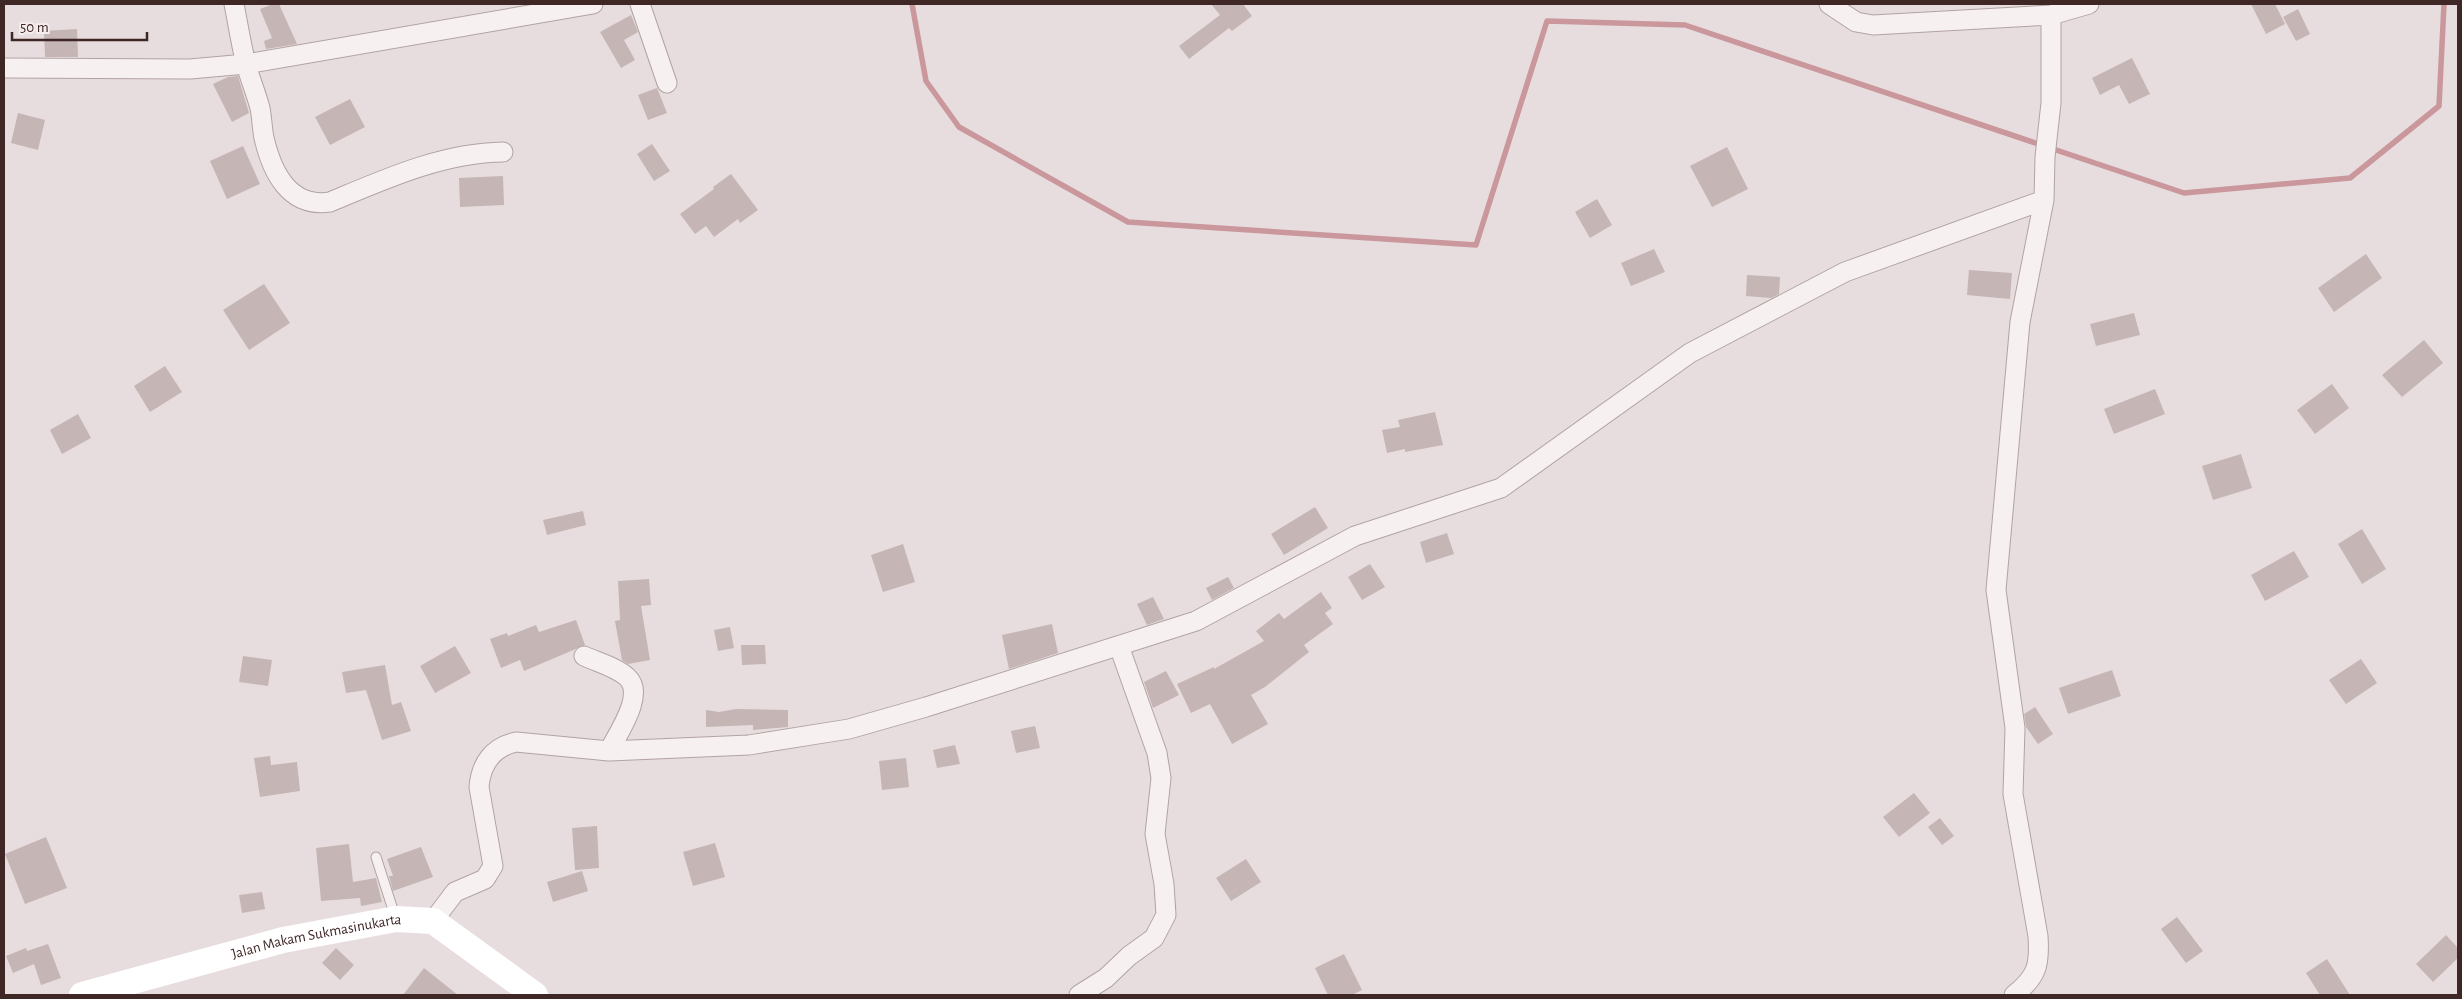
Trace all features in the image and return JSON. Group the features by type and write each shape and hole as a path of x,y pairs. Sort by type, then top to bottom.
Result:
{"street":[{"path":"234,4 246,64 260,109 264,138 275,171 290,192 303,200 315,204 330,202 422,166 475,152 503,152"},
{"path":"4,68 190,69 246,64 537,9 593,4"},
{"path":"640,4 667,83"},
{"path":"1829,4 1856,22 1873,25 2051,15 2089,4"},
{"path":"2014,995 2027,984 2036,970 2039,956 2038,936 2012,794 2015,728 1996,590 2020,322 2044,200 2045,157 2051,103 2051,15"},
{"path":"535,995 433,921 455,892 485,878 493,866 479,787 480,774 484,763 492,753 503,745 516,742 609,751 749,745 849,729 926,707 1196,621 1355,536 1501,488 1698,349 1845,272 2044,200"},
{"path":"1078,995 1106,978 1129,956 1154,938 1166,915 1164,884 1155,834 1161,778 1157,753 1119,646"},
{"path":"584,656 626,676 633,685 634,701 609,751"},
{"name":"Jalan Makam Sukmasinukarta","path":"82,995 283,940 396,919 433,921"}],"lane":[{"path":"376,857 396,919"}],"building":[{"path":"273,4 279,4 297,44 266,49 264,41 272,38 260,9"},
{"path":"1211,4 1243,4 1252,16 1232,31 1229,28 1189,59 1179,46 1220,15"},
{"path":"2251,4 2275,4 2285,24 2266,34"},
{"path":"2298,9 2310,34 2296,41 2283,17"},
{"path":"631,15 638,32 624,40 635,60 621,68 600,32"},
{"path":"77,29 78,57 45,57 44,31"},
{"path":"2132,58 2150,94 2129,104 2119,85 2100,95 2092,78"},
{"path":"238,76 249,113 232,122 213,84 228,77"},
{"path":"657,88 667,113 648,120 638,95"},
{"path":"350,99 365,127 330,145 315,117"},
{"path":"18,113 45,120 38,150 11,143"},
{"path":"652,144 670,171 654,181 637,154"},
{"path":"243,146 260,184 227,199 210,161"},
{"path":"1727,147 1748,189 1712,207 1690,166"},
{"path":"731,174 758,210 740,223 738,219 714,237 706,226 695,234 680,214"},
{"path":"503,176 504,205 460,207 459,178"},
{"path":"1597,199 1612,225 1590,238 1575,212"},
{"path":"1654,249 1665,272 1631,286 1621,263"},
{"path":"2366,254 2382,278 2334,312 2318,288"},
{"path":"1969,270 2012,273 2010,299 1967,295"},
{"path":"1747,275 1780,277 1779,294 1771,298 1746,296"},
{"path":"264,284 290,323 249,350 223,310"},
{"path":"2134,313 2140,335 2096,346 2090,324"},
{"path":"2424,340 2443,363 2402,397 2382,375"},
{"path":"165,366 182,392 150,412 134,386"},
{"path":"2332,384 2349,408 2315,434 2297,410"},
{"path":"2155,389 2165,414 2114,434 2104,409"},
{"path":"1435,412 1443,445 1405,452 1405,449 1387,453 1382,430 1400,427 1398,420"},
{"path":"78,414 91,438 62,454 50,430"},
{"path":"2241,454 2252,488 2213,500 2202,466"},
{"path":"1315,507 1328,528 1284,555 1271,534"},
{"path":"583,511 586,525 547,535 543,520"},
{"path":"2362,529 2386,569 2362,584 2338,544"},
{"path":"1447,533 1454,554 1426,563 1420,542"},
{"path":"903,544 915,582 883,592 871,555"},
{"path":"2294,551 2309,577 2265,601 2251,575"},
{"path":"1370,564 1385,587 1362,600 1348,577"},
{"path":"1228,577 1234,588 1212,600 1206,588"},
{"path":"649,579 651,605 641,606 650,660 628,664 622,660 615,621 620,620 618,581"},
{"path":"1321,592 1332,608 1325,613 1333,624 1304,645 1309,652 1265,687 1251,695 1268,724 1232,744 1210,704 1191,713 1177,684 1214,667 1214,669 1264,641 1256,631 1279,613 1284,619"},
{"path":"1153,597 1164,619 1147,625 1137,604"},
{"path":"576,620 585,645 524,671 520,660 501,668 490,639 507,633 508,636 536,625 539,632"},
{"path":"1052,624 1058,653 1009,669 1002,635"},
{"path":"730,627 734,648 718,651 714,630"},
{"path":"741,645 765,645 766,664 742,665"},
{"path":"455,646 471,673 435,693 420,666"},
{"path":"243,656 272,660 268,686 239,682"},
{"path":"2361,659 2377,683 2346,704 2329,680"},
{"path":"385,665 392,705 401,702 411,731 382,740 366,690 346,693 342,672"},
{"path":"2112,670 2121,696 2068,714 2059,688"},
{"path":"1166,671 1179,695 1153,708 1144,682"},
{"path":"2035,707 2053,734 2038,744 2026,727 2024,714"},
{"path":"736,709 788,710 788,727 753,730 753,725 706,727 706,710 719,712"},
{"path":"1035,726 1040,748 1016,753 1011,731"},
{"path":"955,745 960,764 937,768 933,750"},
{"path":"270,756 271,765 297,762 300,791 260,797 254,758"},
{"path":"906,758 909,787 882,790 879,761"},
{"path":"1914,793 1930,813 1899,837 1883,817"},
{"path":"1940,818 1954,836 1942,845 1928,827"},
{"path":"597,826 599,868 575,870 572,828"},
{"path":"46,837 67,888 25,904 5,854"},
{"path":"715,843 725,877 693,886 683,852"},
{"path":"349,844 353,882 376,878 382,902 361,906 360,898 321,901 316,848"},
{"path":"421,847 433,877 393,891 389,876 393,876 387,859"},
{"path":"1246,859 1261,882 1231,901 1216,878"},
{"path":"582,871 588,891 553,902 547,882"},
{"path":"262,892 265,909 242,913 239,895"},
{"path":"2177,917 2203,951 2186,963 2161,929"},
{"path":"2446,935 2458,948 2458,958 2433,982 2416,964"},
{"path":"48,944 61,978 41,985 34,964 13,973 6,956 26,948 27,951"},
{"path":"336,948 354,965 340,980 322,963"},
{"path":"1344,954 1362,990 1352,995 1328,995 1315,968"},
{"path":"2327,959 2350,995 2320,995 2306,973"},
{"path":"424,968 458,995 403,995"}],"waterway":[{"path":"912,4 926,81 959,127 1128,222 1476,245 1547,21 1685,25 2184,193 2350,178 2439,106 2444,4"}]}
